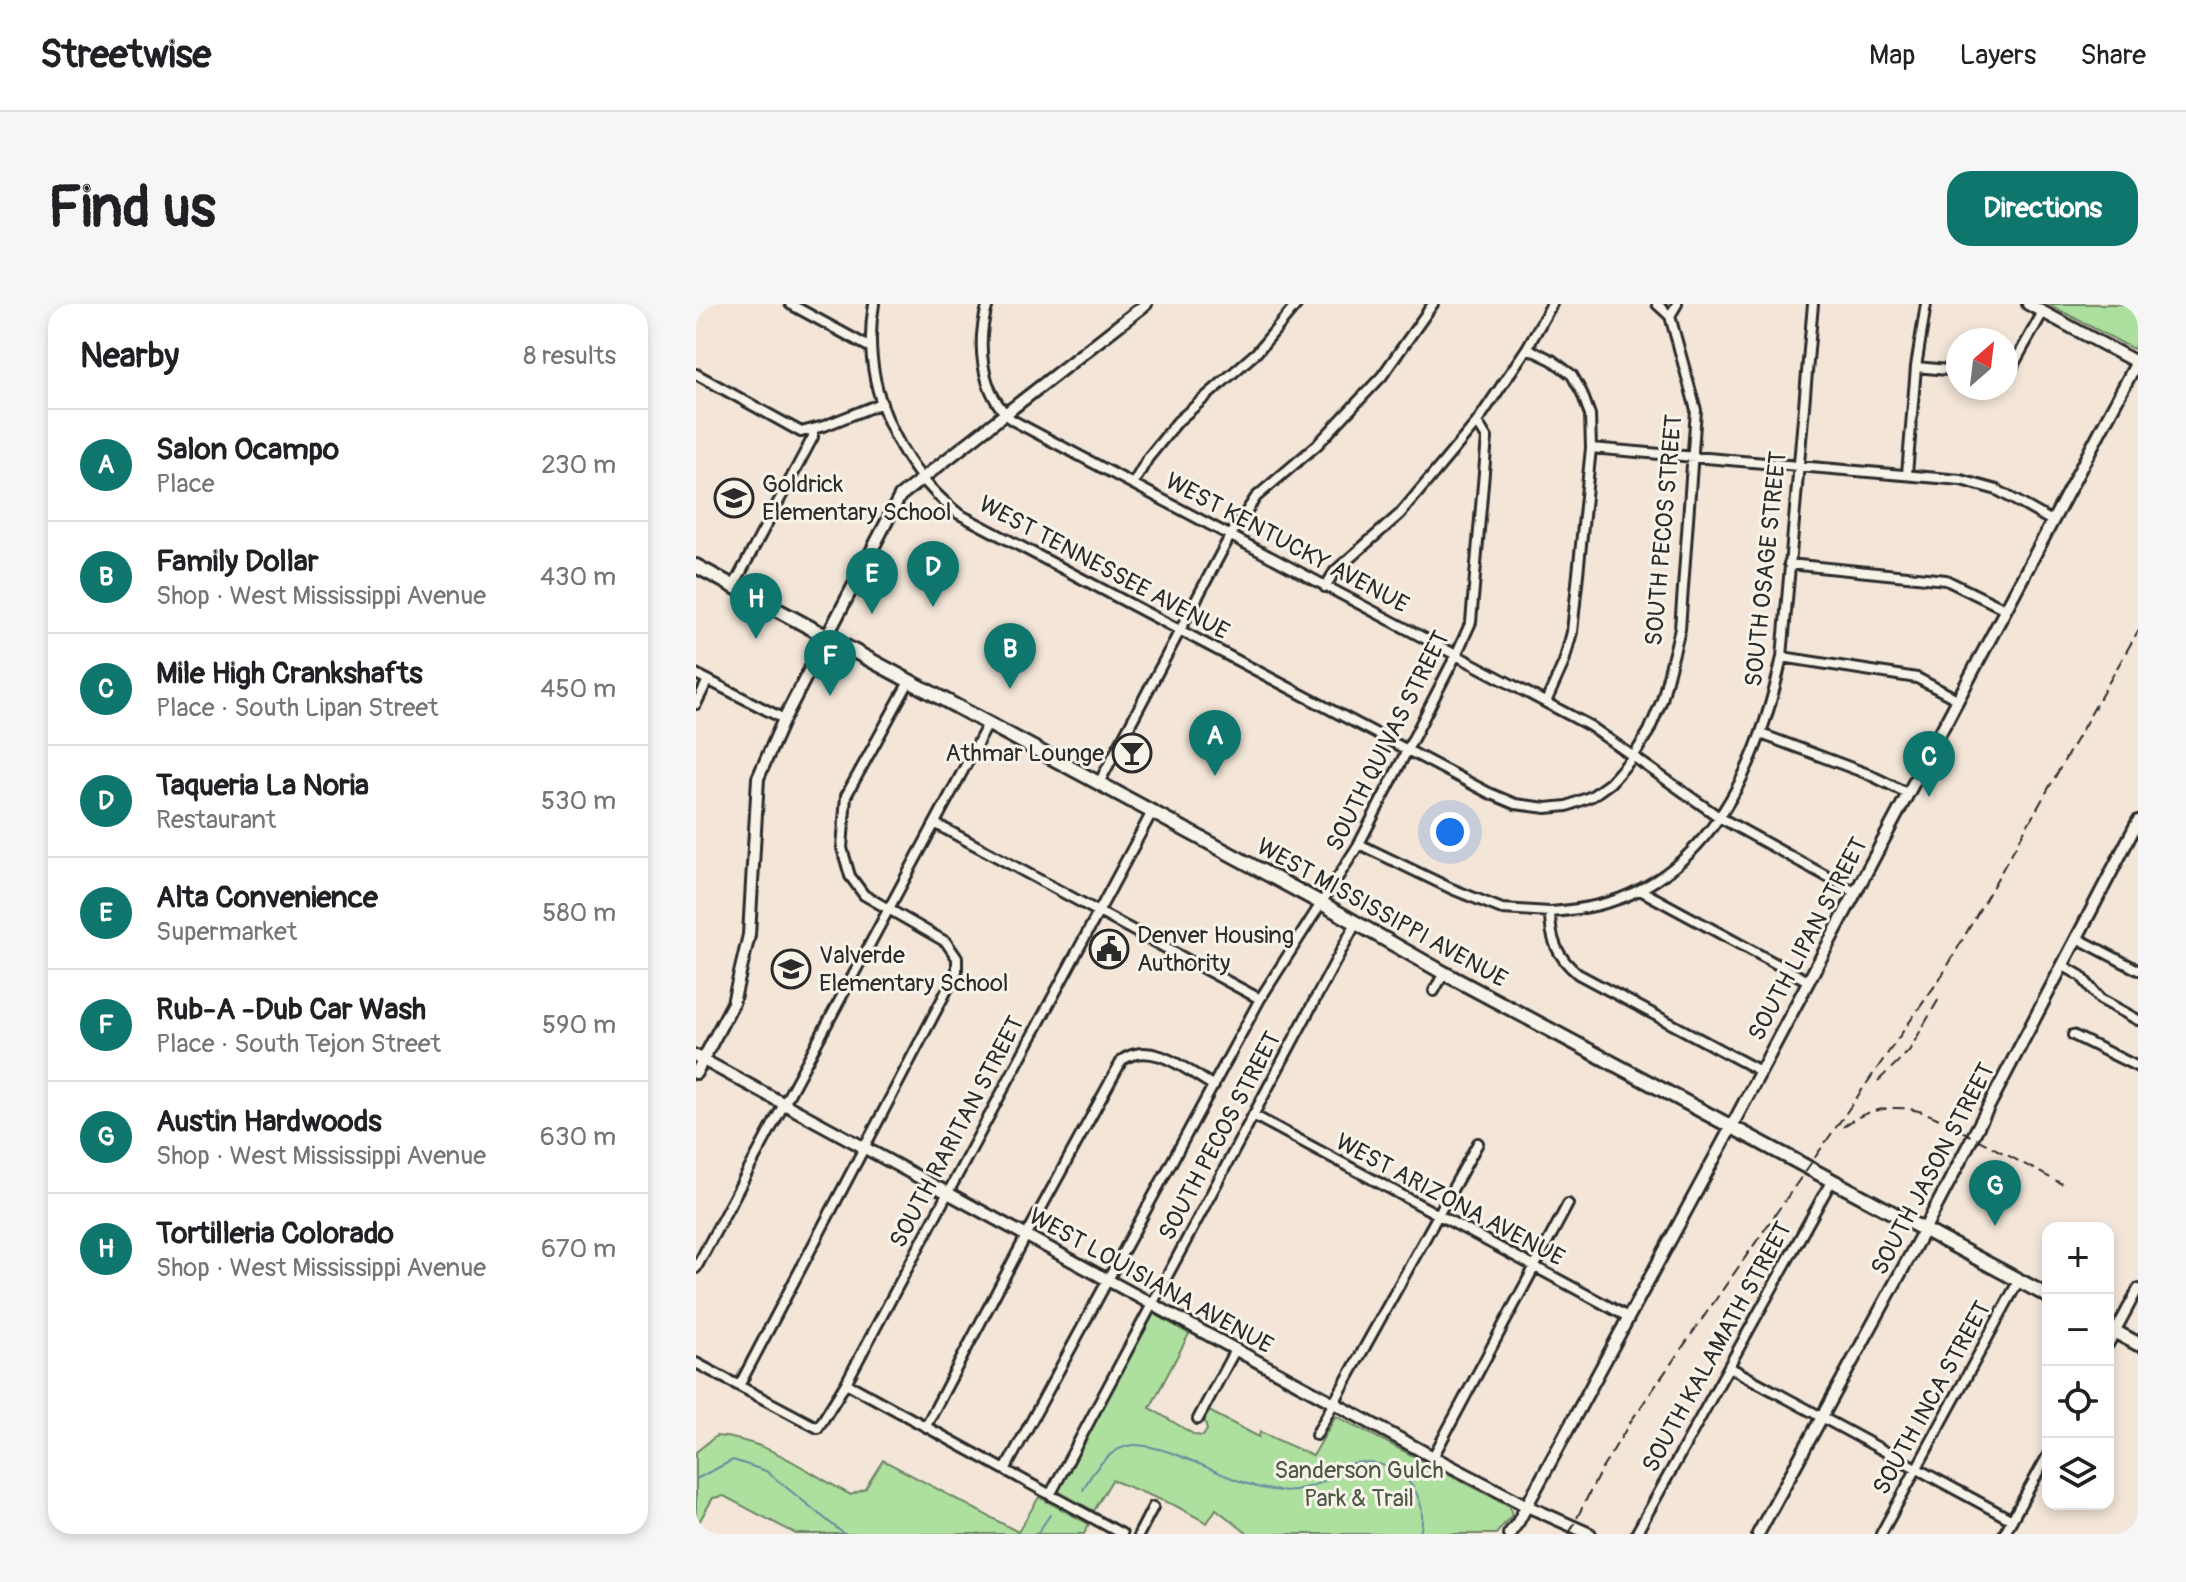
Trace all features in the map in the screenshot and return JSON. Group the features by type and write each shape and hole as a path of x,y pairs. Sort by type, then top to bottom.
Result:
{"main road":[{"name":"WEST MISSISSIPPI AVENUE","path":"696,566 1323,904 1444,973 2044,1294"},
{"path":"2114,1331 2138,1344"}],"street":[{"path":"790,304 871,348"},
{"name":"WEST TENNESSEE AVENUE","path":"874,304 871,348 882,403 897,439 922,477 959,514 1504,800 1526,807 1557,807"},
{"name":"WEST KENTUCKY AVENUE","path":"988,304 981,336 986,379 1006,415 1019,425 1590,726 1719,817 1855,892"},
{"path":"696,1073 700,1058 733,1003 749,935 758,778 784,719 900,496 1146,304"},
{"path":"1133,484 1148,458 1178,421 1257,352 1297,304"},
{"path":"1099,783 1230,536 1256,497 1317,445 1382,376 1433,304"},
{"path":"1325,587 1335,571 1400,514 1477,422 1527,348 1552,304"},
{"path":"1657,304 1670,316 1677,304"},
{"name":"SOUTH OSAGE STREET","path":"1359,844 1452,889 1502,909 1550,912 1598,906 1640,890 1684,857 1719,817 1743,777 1761,734 1782,657 1813,304"},
{"path":"1907,474 1921,321 1926,304"},
{"path":"2028,304 2137,361"},
{"path":"2018,357 2043,312"},
{"name":"SOUTH PECOS STREET","path":"1557,807 1602,790 1633,757 1649,731 1662,700 1680,629 1696,410 1670,316"},
{"path":"1527,348 1560,365 1577,383 1590,415 1591,448 1572,632 1564,662 1546,702"},
{"name":"SOUTH LIPAN STREET","path":"1509,1534 1732,1126 2137,361"},
{"path":"1916,367 1946,370"},
{"path":"696,374 801,432 882,403"},
{"name":"SOUTH QUIVAS STREET","path":"1006,1468 1260,999 1359,844 1471,622 1487,438 1477,422"},
{"path":"733,587 813,437 813,429"},
{"path":"1591,448 1961,480 1997,490 2052,521"},
{"path":"1789,564 1946,580 2005,609"},
{"path":"1782,657 1917,678 1957,699"},
{"path":"696,674 784,719"},
{"path":"696,704 708,680"},
{"path":"696,1363 739,1386 957,971 957,958 946,942 864,895 850,876 842,848 843,809 850,786 910,680"},
{"path":"696,1268 988,724"},
{"path":"1761,734 1868,774 1907,793"},
{"name":"SOUTH RARITAN STREET","path":"739,1386 818,1428 846,1383 1152,812"},
{"name":"SOUTH JASON STREET","path":"1758,1534 1924,1230 2138,821"},
{"path":"936,824 1260,999"},
{"path":"1640,890 1808,981"},
{"path":"1550,912 1550,931 1557,951 1578,974 1760,1071"},
{"name":"SOUTH PECOS STREET","path":"1050,1495 1356,923"},
{"path":"2077,938 2138,970"},
{"path":"2062,965 2081,976 2100,999 2138,1020"},
{"path":"1434,991 1444,973"},
{"path":"2073,1035 2137,1065"},
{"path":"926,1426 1122,1060 1139,1052 1153,1052 1214,1086"},
{"name":"WEST LOUISIANA AVENUE","path":"700,1058 1433,1457 1527,1506 1590,1534"},
{"name":"WEST ARIZONA AVENUE","path":"1253,1115 1628,1317"},
{"path":"1316,1435 1478,1143"},
{"name":"SOUTH KALAMATH STREET","path":"1636,1534 1832,1180"},
{"path":"1433,1457 1568,1204"},
{"name":"SOUTH INCA STREET","path":"1881,1534 2019,1280"},
{"path":"2114,1327 2138,1289"},
{"path":"1198,1419 1235,1350"},
{"path":"1729,1367 2012,1520"},
{"path":"846,1383 1122,1534"},
{"path":"2004,1534 2042,1466"},
{"path":"1139,1534 1153,1507"}],"green space":[{"path":"2048,304 2138,304 2138,341 2133,349"},
{"name":"Sanderson Gulch Park & Trail","path":"1151,1312 1189,1334 1150,1408 1195,1435 1203,1436 1207,1430 1204,1418 1207,1410 1259,1437 1260,1432 1313,1456 1336,1416 1510,1506 1512,1515 1496,1534 1248,1534 1216,1509 1207,1523 1176,1506 1112,1480 1094,1511 1058,1491"},
{"path":"716,1436 770,1450 851,1495 865,1489 883,1460 1018,1532 1039,1497 1089,1524 1084,1534 796,1534 724,1496 713,1498 696,1527 696,1452"}],"waterway":[{"path":"1083,1490 1111,1454 1136,1445 1171,1453 1247,1484 1282,1491 1313,1486 1348,1464 1365,1462 1394,1470 1414,1489 1420,1503 1420,1534"},
{"path":"696,1479 733,1460 766,1471 844,1534"},
{"path":"1037,1534 1050,1515"}],"railway":[{"path":"1569,1534 1600,1472 1631,1421 1943,974 2138,631"},
{"path":"1878,1081 1909,1051 1941,995"},
{"path":"1843,1127 1865,1114 1888,1108 1925,1113 2062,1184"}],"place":[{"name":"Goldrick Elementary School","path":"734,498"},
{"name":"Taqueria La Noria","path":"933,607"},
{"name":"Alta Convenience","path":"872,614"},
{"name":"Tortilleria Colorado","path":"756,639"},
{"name":"Family Dollar","path":"1010,689"},
{"name":"Rub-A -Dub Car Wash","path":"830,696"},
{"name":"Athmar Lounge","path":"1132,753"},
{"name":"Salon Ocampo","path":"1215,776"},
{"name":"Mile High Crankshafts","path":"1929,797"},
{"name":"Denver Housing Authority","path":"1109,949"},
{"name":"Valverde Elementary School","path":"791,969"},
{"name":"Austin Hardwoods","path":"1995,1226"}]}
